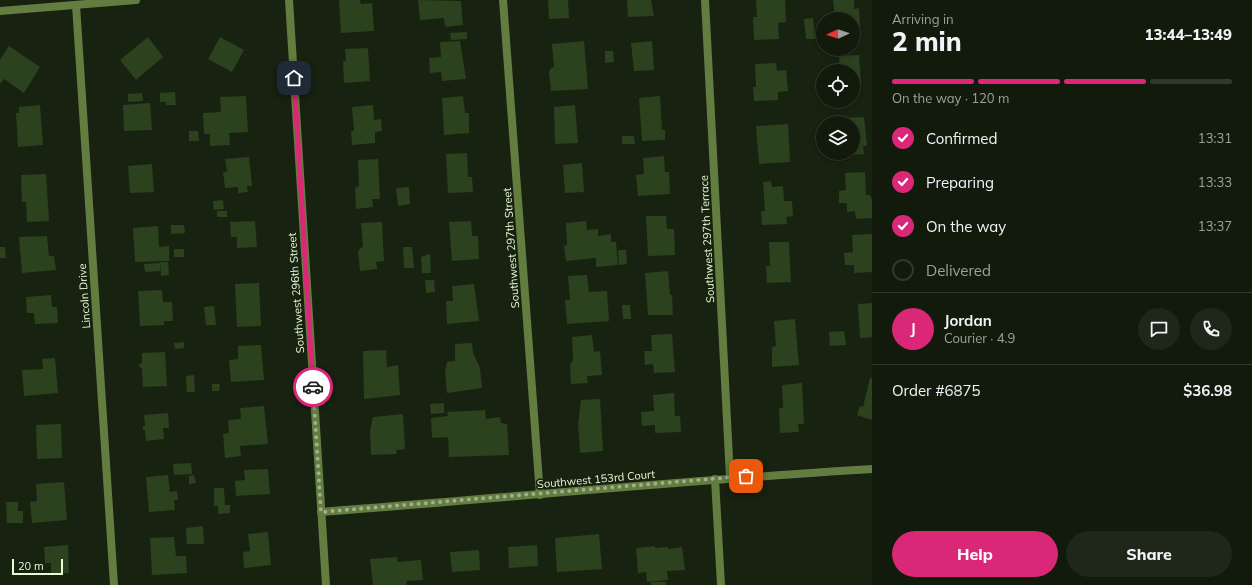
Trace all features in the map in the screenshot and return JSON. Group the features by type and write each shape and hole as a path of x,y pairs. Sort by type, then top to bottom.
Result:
{"street":[{"path":"0,11 136,0"},
{"name":"Southwest 296th Street","path":"289,0 326,585"},
{"name":"Southwest 297th Street","path":"503,0 540,495"},
{"name":"Southwest 297th Terrace","path":"705,0 730,478"},
{"name":"Lincoln Drive","path":"76,5 114,585"},
{"name":"Southwest 153rd Court","path":"321,512 540,495 715,479 872,469"},
{"path":"715,479 721,585"}],"building":[{"path":"339,0 360,0 361,4 372,3 374,31 341,33"},
{"path":"418,0 461,1 463,25 445,27 444,18 420,20"},
{"path":"548,0 568,0 569,18 549,19"},
{"path":"627,0 651,0 654,16 628,17"},
{"path":"756,0 785,0 786,22 778,23 779,39 754,40 753,17 757,17"},
{"path":"833,0 854,0 854,9 859,8 859,12 834,12"},
{"path":"813,18 815,39 806,39 804,19"},
{"path":"467,32 467,39 451,40 450,33"},
{"path":"148,37 163,57 136,80 120,60"},
{"path":"220,37 244,50 232,72 208,59"},
{"path":"460,41 466,79 442,81 441,72 430,73 429,58 441,57 440,42"},
{"path":"584,41 588,89 551,91 549,72 551,68 554,67 552,44"},
{"path":"652,41 654,70 634,71 631,43"},
{"path":"9,46 40,67 24,93 4,79 0,84 0,60"},
{"path":"368,48 370,81 344,83 343,61 346,61 345,49"},
{"path":"605,51 613,51 614,62 605,63"},
{"path":"839,56 859,56 860,64 840,64"},
{"path":"776,63 777,71 786,70 788,91 778,92 778,100 754,101 753,87 756,87 755,64"},
{"path":"175,92 176,105 166,105 166,102 160,102 160,93"},
{"path":"142,93 143,101 128,102 128,94"},
{"path":"246,96 248,132 229,133 230,145 210,146 210,134 204,134 203,113 221,112 220,97"},
{"path":"463,96 465,113 469,113 469,133 444,135 442,98"},
{"path":"660,96 662,130 665,130 665,140 642,141 639,98"},
{"path":"150,103 152,130 124,131 123,105"},
{"path":"40,105 43,145 18,147 16,113 19,113 19,107"},
{"path":"373,105 374,120 381,119 382,131 375,132 375,143 352,145 351,131 354,131 352,107"},
{"path":"575,105 578,143 555,144 554,107"},
{"path":"860,117 864,117 867,146 863,146 864,154 860,154"},
{"path":"788,124 790,162 759,164 756,126"},
{"path":"189,131 198,131 199,141 189,141"},
{"path":"622,136 634,136 635,144 622,144"},
{"path":"467,153 468,177 472,177 473,192 448,193 446,154"},
{"path":"664,156 665,172 669,172 670,194 638,196 636,175 644,174 643,158"},
{"path":"249,157 252,186 247,186 248,192 238,193 238,187 225,188 223,172 227,172 225,159"},
{"path":"378,159 380,199 372,199 373,207 356,209 355,188 359,186 358,160"},
{"path":"582,163 584,192 565,193 563,165"},
{"path":"152,164 154,192 130,193 128,166"},
{"path":"865,172 866,195 870,195 872,199 872,218 856,219 855,211 847,212 847,203 839,203 839,191 846,190 845,173"},
{"path":"46,174 49,221 27,222 26,202 22,202 21,175"},
{"path":"771,181 772,187 783,186 784,201 792,201 793,216 786,217 787,224 762,225 761,211 765,211 763,182"},
{"path":"409,187 410,204 398,206 396,188"},
{"path":"223,200 224,209 214,210 213,201"},
{"path":"217,211 227,211 227,217 217,217"},
{"path":"646,216 666,216 667,229 674,229 675,255 648,256"},
{"path":"255,221 257,247 237,248 237,237 231,237 230,222"},
{"path":"471,221 472,236 478,236 479,259 452,261 449,222"},
{"path":"586,221 587,230 598,229 598,236 611,234 611,242 616,242 618,265 596,267 596,258 566,261 564,246 567,245 566,223"},
{"path":"382,222 384,261 376,262 377,269 360,271 358,251 363,246 361,223"},
{"path":"171,225 184,225 185,233 171,234"},
{"path":"158,226 159,247 169,246 169,261 135,262 133,228"},
{"path":"872,234 872,272 854,273 854,265 845,265 844,253 853,252 852,235"},
{"path":"47,236 49,256 54,256 56,270 22,273 19,237"},
{"path":"769,242 789,242 791,282 767,283 766,266 770,266"},
{"path":"0,247 5,247 6,258 0,258"},
{"path":"403,247 412,247 414,268 404,268"},
{"path":"174,249 184,249 184,257 174,257"},
{"path":"618,250 626,250 627,264 619,265"},
{"path":"430,254 431,273 422,273 421,257"},
{"path":"160,262 168,262 169,275 161,276"},
{"path":"160,263 160,271 145,272 144,264"},
{"path":"668,271 670,295 672,295 673,315 648,315 645,273"},
{"path":"587,275 589,292 607,291 609,321 567,324 565,300 570,300 568,276"},
{"path":"425,280 434,280 435,292 426,293"},
{"path":"259,283 261,326 237,327 235,284"},
{"path":"474,284 479,321 447,324 446,301 453,301 452,286"},
{"path":"162,290 163,302 172,302 173,321 164,321 164,325 140,326 138,291"},
{"path":"51,295 52,307 57,307 58,323 35,324 34,313 27,313 26,297"},
{"path":"872,303 872,337 860,338 858,304"},
{"path":"622,305 630,305 631,319 623,319"},
{"path":"214,306 216,325 206,325 204,307"},
{"path":"795,319 799,365 772,367 772,347 776,346 774,321"},
{"path":"844,331 846,345 830,346 829,332"},
{"path":"672,334 675,372 654,373 653,364 645,365 644,351 652,351 651,335"},
{"path":"592,335 594,352 600,351 602,375 587,376 588,383 571,384 570,365 573,360 572,337"},
{"path":"184,342 184,348 175,349 174,343"},
{"path":"472,343 473,353 480,368 482,388 447,393 445,372 447,362 455,361 455,344"},
{"path":"261,345 264,380 231,382 229,360 238,359 238,346"},
{"path":"386,350 387,367 398,365 400,395 364,399 363,351"},
{"path":"165,352 167,386 143,387 142,368 140,368 139,364 142,363 142,353"},
{"path":"55,358 58,393 24,396 22,370 43,369 42,359"},
{"path":"194,375 195,392 187,392 186,376"},
{"path":"870,378 872,378 872,420 857,415 860,406 863,407"},
{"path":"802,383 804,424 798,424 799,432 780,433 779,408 783,408 782,385"},
{"path":"212,384 220,384 219,391 212,391"},
{"path":"674,393 675,416 680,416 681,432 655,433 655,425 642,426 641,412 654,411 653,395"},
{"path":"600,399 603,451 580,453 578,424 581,400"},
{"path":"444,403 444,413 431,414 430,404"},
{"path":"264,406 268,444 240,446 241,456 225,458 223,434 229,433 228,420 241,419 240,408"},
{"path":"485,410 486,419 500,417 501,423 507,424 509,455 449,457 448,437 432,438 431,418 448,416 447,412"},
{"path":"168,413 169,428 163,428 164,439 146,441 145,430 143,430 143,426 145,426 144,415"},
{"path":"403,414 405,449 396,450 397,454 371,455 370,430 373,417"},
{"path":"61,424 62,458 37,459 36,425"},
{"path":"191,463 192,474 174,475 173,464"},
{"path":"268,469 270,494 236,496 235,481 245,480 244,470"},
{"path":"168,475 170,492 177,491 178,500 174,500 175,510 149,512 146,477"},
{"path":"194,475 196,483 189,484 189,476"},
{"path":"64,482 67,520 32,523 30,502 37,501 36,484"},
{"path":"214,488 224,488 225,505 230,505 230,513 218,514 218,506 214,506"},
{"path":"6,502 18,502 18,511 23,511 23,523 7,523"},
{"path":"203,526 204,544 187,544 186,528"},
{"path":"268,532 271,565 244,568 243,552 250,551 248,534"},
{"path":"599,534 602,569 557,572 555,538"},
{"path":"174,537 176,556 186,556 187,573 152,575 150,538"},
{"path":"68,545 69,573 51,574 51,563 45,563 44,547"},
{"path":"537,545 538,566 509,568 508,547"},
{"path":"655,546 655,548 668,547 668,549 682,547 685,570 667,571 668,580 647,582 646,572 638,573 636,548"},
{"path":"479,550 480,570 452,572 450,552"},
{"path":"397,557 397,562 421,560 423,580 406,581 407,585 373,585 370,559"},
{"path":"651,582 666,582 666,585 651,585"}],"way so far":[{"path":"313,387 321,512 540,495 746,476"}],"route":[{"path":"294,78 313,387"}]}
